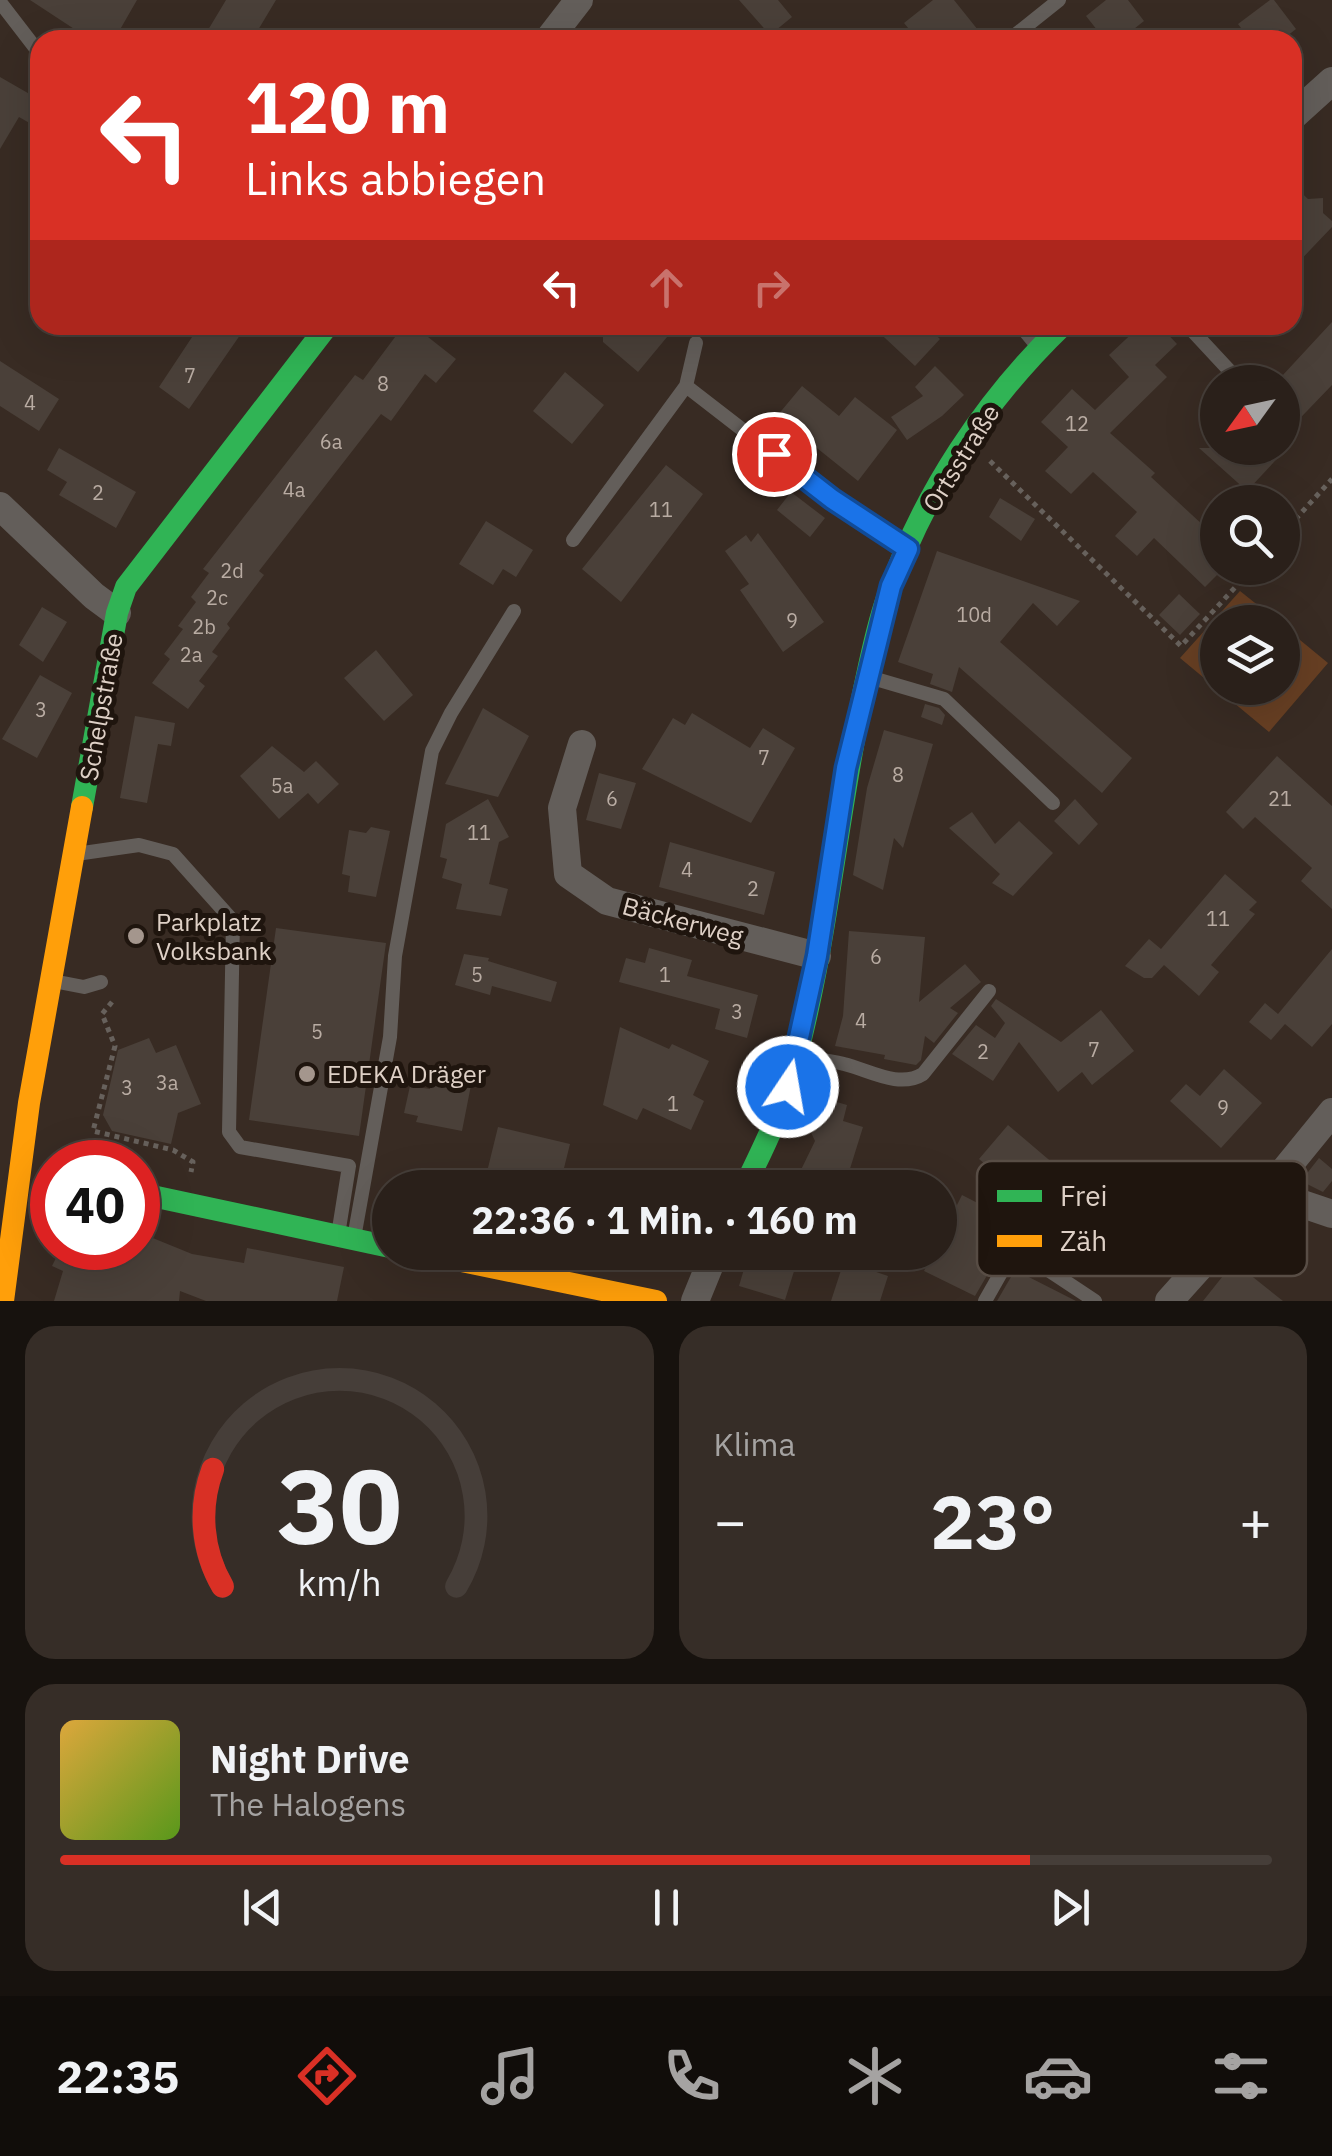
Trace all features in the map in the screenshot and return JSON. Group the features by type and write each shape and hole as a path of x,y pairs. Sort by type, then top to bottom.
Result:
{"street":[{"path":"556,30 579,0"},
{"path":"1302,108 1332,81"},
{"name":"Schelpstraße","path":"3,1301 19,1152 117,613 126,587 320,335"},
{"name":"Ortsstraße","path":"752,1170 788,1087 817,956 846,768 891,586 967,439 1051,335"},
{"path":"0,506 117,613"},
{"name":"Bäckerweg","path":"582,744 562,808 568,874 607,902 817,956"},
{"path":"1292,1161 1332,1112"},
{"path":"160,1198 372,1243"},
{"path":"1307,1206 1332,1214"},
{"path":"505,1270 656,1301"},
{"path":"694,1301 707,1270"},
{"path":"1168,1301 1191,1276"}],"lane":[{"path":"1022,30 1059,0"},
{"path":"0,2 30,41"},
{"path":"1028,335 1038,347"},
{"path":"1197,335 1224,365"},
{"path":"573,540 686,386 696,343"},
{"path":"686,386 832,499 908,549"},
{"path":"346,1237 390,1037 395,956 432,751 514,611"},
{"path":"868,676 944,699 1052,804"},
{"path":"76,854 139,844 174,854 233,922 229,1132 240,1147 349,1166 346,1237"},
{"path":"52,981 84,987 101,982"},
{"path":"795,1057 842,1063 894,1079 912,1080 922,1074 990,991"},
{"path":"985,1301 999,1276"},
{"path":"1058,1276 1096,1301"}],"path":[{"path":"967,439 1182,646 1237,585"},
{"path":"1300,515 1332,480"},
{"path":"117,995 102,1014 115,1046 93,1131 172,1150 193,1162 182,1204"}],"shaded area":[{"path":"1240,591 1258,605 1227,605"},
{"path":"1200,636 1200,675 1180,658"},
{"path":"1300,640 1328,663 1300,696"},
{"path":"1237,705 1292,705 1269,732"}],"building":[{"path":"30,0 137,0 120,30 76,30"},
{"path":"226,0 276,0 258,30 208,30"},
{"path":"739,0 778,0 792,17 776,30 766,30"},
{"path":"933,0 954,0 978,30 910,30 904,23"},
{"path":"1106,0 1128,0 1144,21 1133,30 1097,30 1086,16"},
{"path":"1274,0 1296,29 1242,30 1238,24"},
{"path":"0,77 30,94 30,123 19,117 0,149"},
{"path":"1302,193 1308,199 1323,198 1323,213 1332,221 1332,227 1302,258"},
{"path":"1332,322 1332,385 1300,418 1300,365 1292,365"},
{"path":"193,335 240,335 189,409 159,387"},
{"path":"397,335 430,335 456,359 436,383 425,374 391,421 381,414 259,571 264,575 227,624 230,628 212,652 218,656 199,681 205,686 188,709 152,683 170,659 164,654 183,629 178,626 196,602 191,597 209,573 203,569 355,375 363,380"},
{"path":"603,335 669,335 638,372 603,342"},
{"path":"882,335 936,335 940,339 915,366"},
{"path":"1130,335 1168,335 1177,344 1155,365 1167,377 1110,433 1155,473 1151,477 1200,522 1200,582 1154,538 1137,556 1115,536 1137,512 1093,472 1071,494 1045,471 1068,447 1041,422 1072,389 1095,410 1129,377 1109,355"},
{"path":"0,361 59,399 39,431 0,406"},
{"path":"935,366 964,395 907,440 891,417 923,396 915,387"},
{"path":"565,372 604,405 572,444 533,411"},
{"path":"802,386 839,416 855,397 897,430 858,481 777,416"},
{"path":"59,448 136,492 116,528 59,495 67,482 47,470"},
{"path":"666,465 703,494 621,602 582,569"},
{"path":"1218,465 1271,465 1253,485 1240,485"},
{"path":"791,492 825,518 810,537 777,510"},
{"path":"1000,498 1035,519 1021,541 989,517"},
{"path":"486,521 533,550 516,577 503,569 493,585 459,564"},
{"path":"758,533 824,622 783,652 740,590 749,584 725,551 746,535 751,542"},
{"path":"937,551 1080,601 1057,626 1033,603 1000,642 1132,758 1102,793 959,667 952,692 930,684 933,674 898,662"},
{"path":"1179,594 1200,614 1180,635 1159,615"},
{"path":"42,607 67,622 43,662 19,645"},
{"path":"376,650 413,695 384,721 344,678"},
{"path":"40,675 72,693 37,758 2,739"},
{"path":"925,704 939,708 945,715 942,725 921,717"},
{"path":"483,708 529,736 498,797 445,784"},
{"path":"692,713 750,748 763,728 795,748 751,823 642,769 673,718 685,725"},
{"path":"135,716 175,723 171,746 158,744 147,803 120,798"},
{"path":"884,730 933,744 903,848 894,838 883,890 853,875 867,788"},
{"path":"272,746 304,772 316,761 339,784 318,804 308,793 279,819 240,776"},
{"path":"1277,756 1332,806 1332,909 1301,881 1312,868 1255,817 1243,829 1226,812"},
{"path":"599,773 636,783 621,829 586,820"},
{"path":"488,799 509,837 499,842 489,884 508,889 501,916 456,909 462,884 442,878 447,859 440,857 446,824"},
{"path":"1075,799 1098,824 1079,845 1054,821"},
{"path":"972,812 995,844 1019,821 1053,853 1013,896 992,883 1000,874 949,828"},
{"path":"371,827 390,831 376,897 348,892 350,876 342,874 349,830 366,833"},
{"path":"670,842 775,872 764,915 659,887"},
{"path":"1225,874 1257,902 1249,910 1255,914 1211,965 1219,972 1199,996 1164,965 1152,978 1144,978 1125,966 1149,939 1161,949"},
{"path":"276,928 386,943 359,1136 249,1120"},
{"path":"849,931 925,937 919,1002 965,964 981,982 950,1008 958,1013 934,1043 925,1036 921,1060 916,1065 835,1046 843,1016"},
{"path":"649,948 692,960 687,976 758,995 747,1038 715,1029 720,1009 619,982 626,958 645,963"},
{"path":"1332,949 1332,1024 1312,1047 1285,1024 1271,1040 1249,1022 1265,1003 1278,1014"},
{"path":"464,954 489,958 488,961 557,982 551,1002 492,986 490,995 455,985"},
{"path":"996,999 1061,1042 1101,1010 1134,1051 1092,1085 1082,1072 1058,1092 1019,1042 993,1081 952,1054 976,1025 995,1038 1005,1023 991,1006"},
{"path":"620,1027 669,1049 672,1044 709,1061 693,1095 704,1101 691,1130 643,1108 637,1120 603,1105"},
{"path":"149,1038 156,1053 176,1045 201,1104 178,1113 171,1144 112,1131 103,1115 118,1050"},
{"path":"434,1068 473,1075 462,1131 416,1122 418,1116 404,1113 410,1086 430,1089"},
{"path":"1224,1069 1262,1103 1221,1148 1170,1101 1186,1084 1200,1096"},
{"path":"813,1095 847,1105 843,1121 863,1127 850,1170 801,1170 815,1141 806,1122"},
{"path":"1008,1125 1050,1161 981,1161 979,1159"},
{"path":"498,1127 570,1144 564,1170 487,1170"},
{"path":"1319,1158 1332,1169 1332,1181 1323,1192 1307,1184 1307,1173"},
{"path":"962,1195 977,1203 977,1276 987,1276 975,1296 924,1271 957,1270 957,1205"},
{"path":"160,1241 192,1254 244,1263 247,1248 344,1267 337,1301 206,1301 180,1291 179,1301 54,1301 63,1271 160,1270"},
{"path":"744,1270 794,1270 785,1300 739,1286"},
{"path":"841,1270 870,1270 888,1276 880,1301 831,1301"},
{"path":"1012,1276 1027,1276 1076,1301 997,1301"},
{"path":"1223,1276 1252,1276 1283,1301 1203,1301"}],"traffic: fast":[{"path":"82,807 117,613 126,587 320,335"},
{"path":"753,1170 783,1103 800,1042 821,943 853,743 887,598 918,522 959,451 982,417 1053,335"},
{"path":"160,1198 372,1243"}],"traffic: slow":[{"path":"3,1301 29,1103 82,807"},
{"path":"505,1270 656,1301"}],"place":[{"name":"Parkplatz Volksbank","path":"136,936"},
{"name":"EDEKA Dräger","path":"307,1074"}],"route":[{"path":"774,454 832,499 908,549 891,586 846,768 817,956 788,1087"}]}
